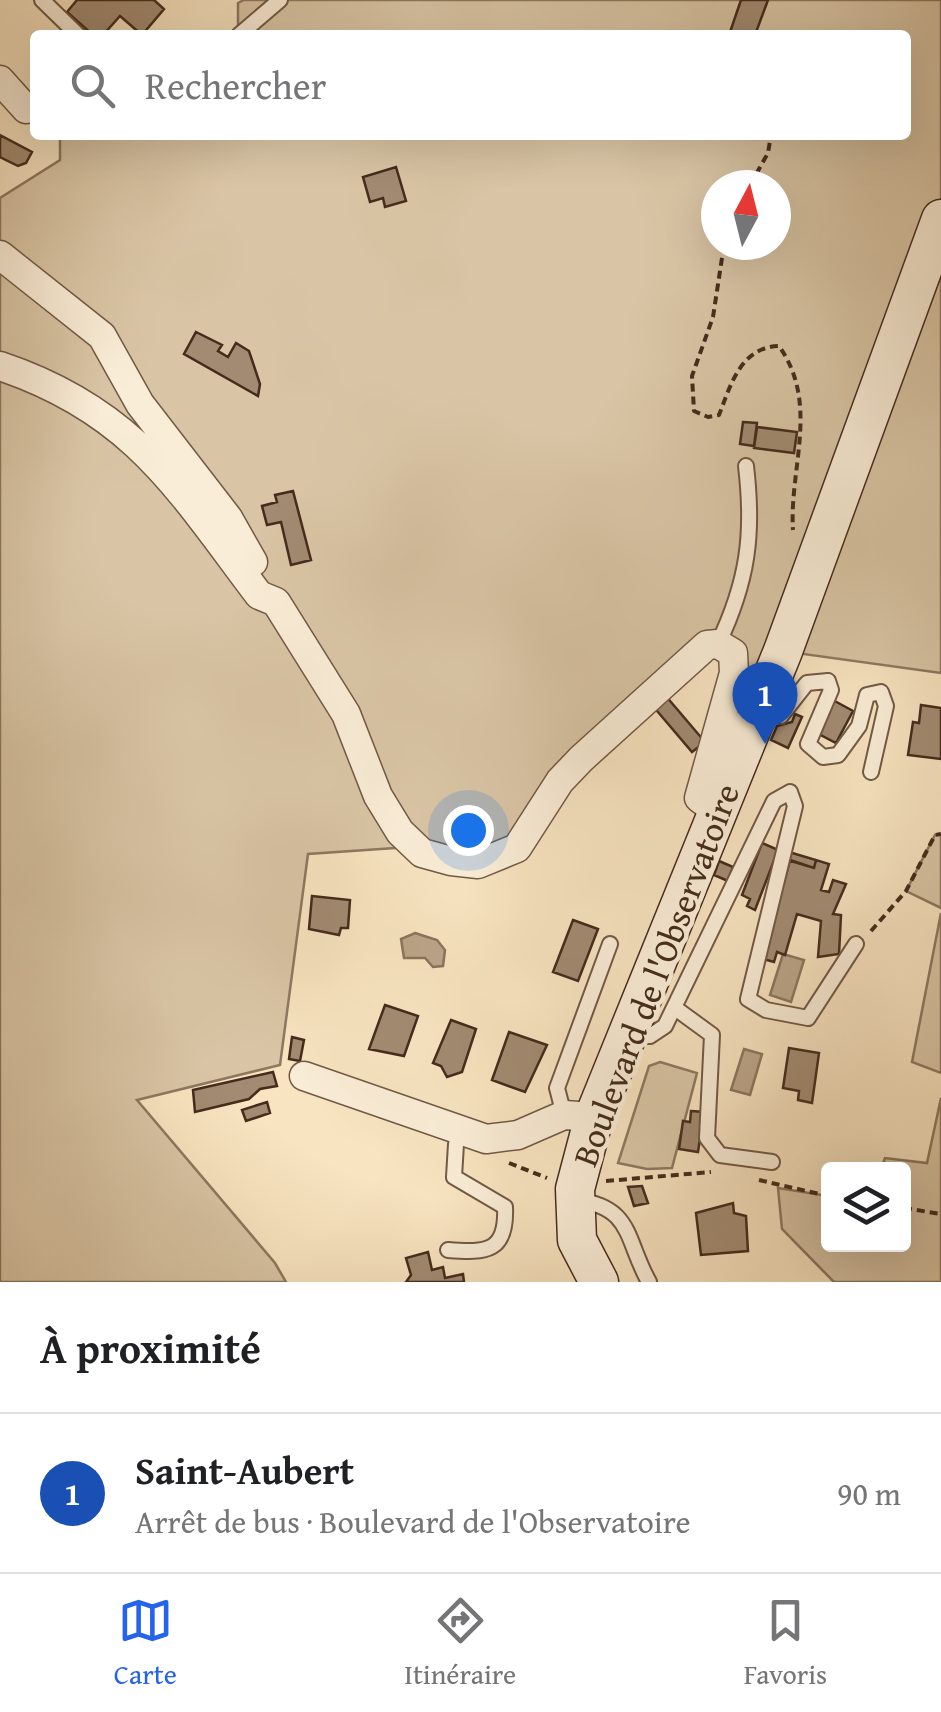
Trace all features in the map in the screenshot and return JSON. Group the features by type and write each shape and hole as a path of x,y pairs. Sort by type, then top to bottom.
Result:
{"main road":[{"name":"Boulevard de l'Observatoire","path":"600,1282 577,1240 588,1190 577,1172 579,1116 628,1034 761,708 941,219"}],"street":[{"path":"0,80 26,109"},
{"path":"0,255 102,336 140,404 228,518 346,714 378,796 400,832 422,852 451,862 478,864 516,848 581,758 708,645 718,644 733,654 734,673 699,798 718,812"},
{"path":"0,366 64,390 123,428 176,485 259,595 276,602"},
{"path":"304,1076 486,1138 518,1135 579,1116"}],"lane":[{"path":"42,0 73,30"},
{"path":"245,30 280,0"},
{"path":"718,644 738,603 753,526 746,466"},
{"path":"761,708 781,716 808,683 828,680 831,690 808,744 823,757 838,755 859,726 866,695 881,692 886,706 871,772"},
{"path":"628,1034 650,1036 665,1026 774,801 790,792 795,806 748,999 766,1010 808,1018 856,944"},
{"path":"579,1116 557,1088 610,944"},
{"path":"675,1008 712,1035 707,1138 720,1155 772,1162"},
{"path":"448,1250 478,1252 497,1245 506,1229 504,1207 454,1177 456,1144"},
{"path":"588,1190 600,1203 616,1211 649,1282"}],"path":[{"path":"758,170 770,140"},
{"path":"722,260 713,317 692,376 694,410 708,417 719,415 746,357 760,346 778,346 788,360 804,434 792,508 795,560 808,580"},
{"path":"856,944 906,891 935,835 941,834"},
{"path":"588,1190 714,1172"},
{"path":"745,1175 778,1188 821,1195"},
{"path":"911,1209 941,1214"}],"shaded area":[{"path":"941,0 941,673 768,649 732,730 728,644 616,729 518,855 410,847 308,854 280,1065 137,1100 275,1263 286,1282 0,1282 0,198 60,160 60,140 911,140 911,30 238,30 238,3"},
{"path":"941,834 941,908 906,891 935,835"},
{"path":"941,913 941,1073 912,1062"},
{"path":"415,933 437,940 445,950 443,966 433,967 425,958 404,958 401,939"},
{"path":"783,954 804,960 791,1002 770,995"},
{"path":"744,1049 762,1054 750,1095 731,1090"},
{"path":"660,1062 697,1073 672,1168 647,1169 618,1163 649,1066"},
{"path":"941,1098 941,1282 834,1282 782,1229 778,1188 821,1195 821,1252 911,1252 911,1162 884,1162 885,1158 927,1163"}],"building":[{"path":"77,0 154,0 164,9 146,30 136,30 120,16 107,30 87,30 67,12"},
{"path":"741,0 768,0 757,30 731,30"},
{"path":"0,135 32,152 26,163 18,166 0,157"},
{"path":"396,167 406,201 385,207 383,198 370,202 363,177"},
{"path":"196,332 222,345 218,351 228,357 236,343 249,351 260,384 258,396 184,354"},
{"path":"743,422 757,423 754,446 740,444"},
{"path":"757,427 797,432 794,453 754,448"},
{"path":"293,491 311,560 291,565 281,522 267,525 262,506 277,502 275,495"},
{"path":"665,695 705,742 692,752 652,705"},
{"path":"831,699 853,711 836,743 813,731"},
{"path":"921,705 941,708 941,759 908,755 913,722 919,723"},
{"path":"795,714 802,717 788,748 771,740 777,726 792,722"},
{"path":"762,843 778,850 755,910 747,906 750,899 742,895"},
{"path":"789,852 816,860 814,868 787,860"},
{"path":"790,860 814,868 816,860 829,864 821,890 829,892 833,880 846,884 833,914 841,915 839,954 818,957 821,921 797,914 785,955 777,952 774,962 763,959"},
{"path":"719,861 733,867 728,881 714,875"},
{"path":"312,896 350,900 348,928 341,928 339,935 309,929"},
{"path":"573,920 598,929 578,981 553,972"},
{"path":"385,1005 418,1016 404,1056 369,1049"},
{"path":"451,1020 476,1029 462,1072 447,1077 441,1066 433,1063"},
{"path":"509,1032 547,1045 525,1092 492,1080"},
{"path":"292,1037 304,1040 300,1061 289,1059"},
{"path":"789,1048 819,1053 812,1103 798,1100 799,1091 783,1088"},
{"path":"273,1072 277,1086 260,1089 249,1099 195,1112 193,1090"},
{"path":"267,1102 270,1113 246,1121 242,1110"},
{"path":"691,1111 704,1112 698,1152 679,1149 683,1121 690,1122"},
{"path":"642,1186 648,1203 634,1206 628,1187"},
{"path":"733,1203 734,1213 746,1216 748,1251 701,1255 696,1213"},
{"path":"428,1252 432,1270 443,1267 445,1278 463,1274 464,1282 406,1282 411,1275 406,1258"}],"place":[{"name":"Saint-Aubert","path":"765,744"}]}
